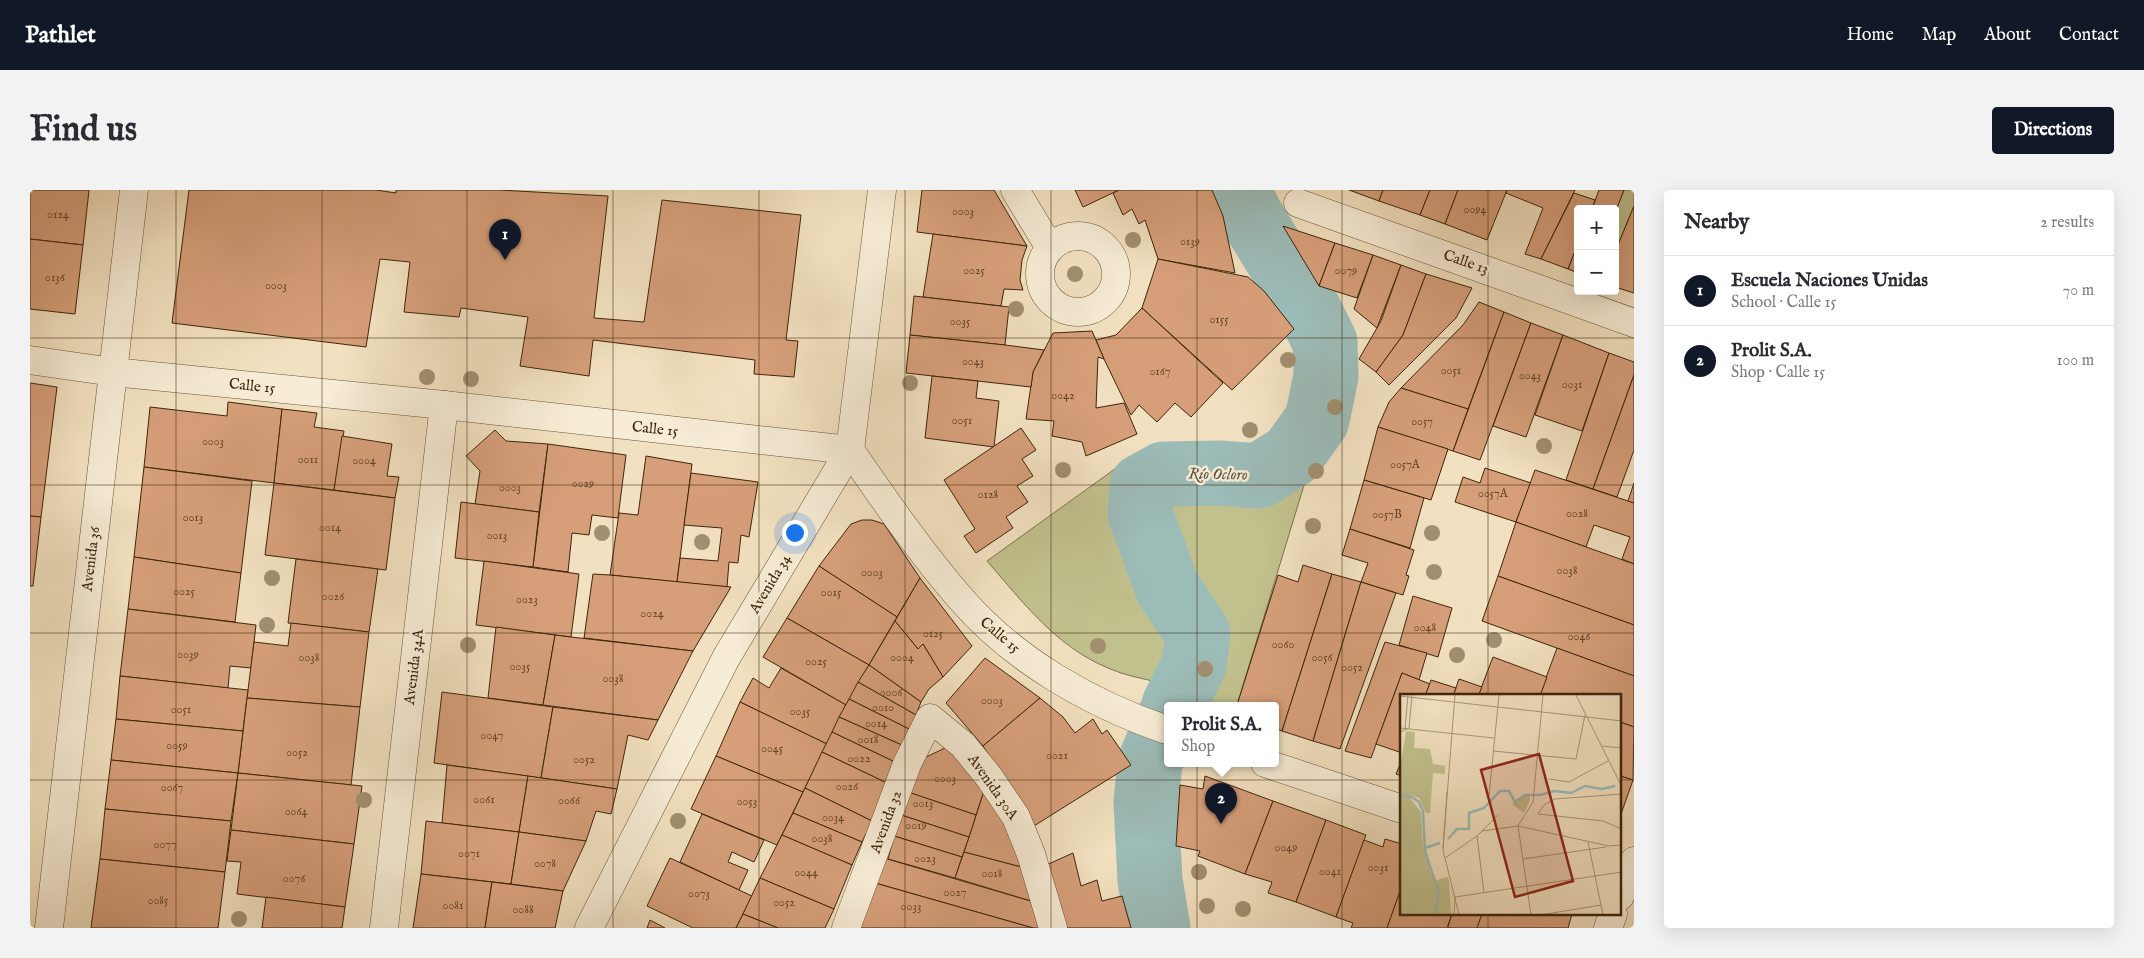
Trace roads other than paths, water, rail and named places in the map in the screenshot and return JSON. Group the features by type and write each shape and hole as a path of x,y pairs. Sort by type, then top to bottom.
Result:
{"street":[{"name":"Avenida 36","path":"49,928 134,190"},
{"name":"Avenida 34","path":"589,928 726,658 850,450 882,190"},
{"path":"1016,190 1050,248"},
{"name":"Calle 13","path":"1298,203 1634,323"},
{"name":"Calle 15","path":"30,360 113,372 444,405 850,450 890,509 962,600 996,633 1045,671 1086,696 1135,719 1164,729"},
{"name":"Avenida 34A","path":"384,928 444,405"},
{"name":"Avenida 32","path":"846,928 907,764 930,718"},
{"name":"Avenida 30A","path":"930,718 963,745 989,777 1016,818 1031,854 1053,928"},
{"path":"1277,767 1400,808"},
{"path":"1625,890 1634,861"},
{"path":"1608,928 1612,916"}],"waterway":[{"name":"Río Ocloro","path":"1176,702 1194,665 1198,634 1167,587 1140,513 1142,486 1164,474 1219,473 1259,476 1292,455 1317,420 1326,376 1325,342 1309,310 1251,216 1238,190"},
{"name":"Río Ocloro","path":"1158,928 1150,880 1146,803 1150,762 1164,728"}],"place":[{"name":"Escuela Naciones Unidas","path":"505,260"},
{"name":"Prolit S.A.","path":"1221,824"}]}
